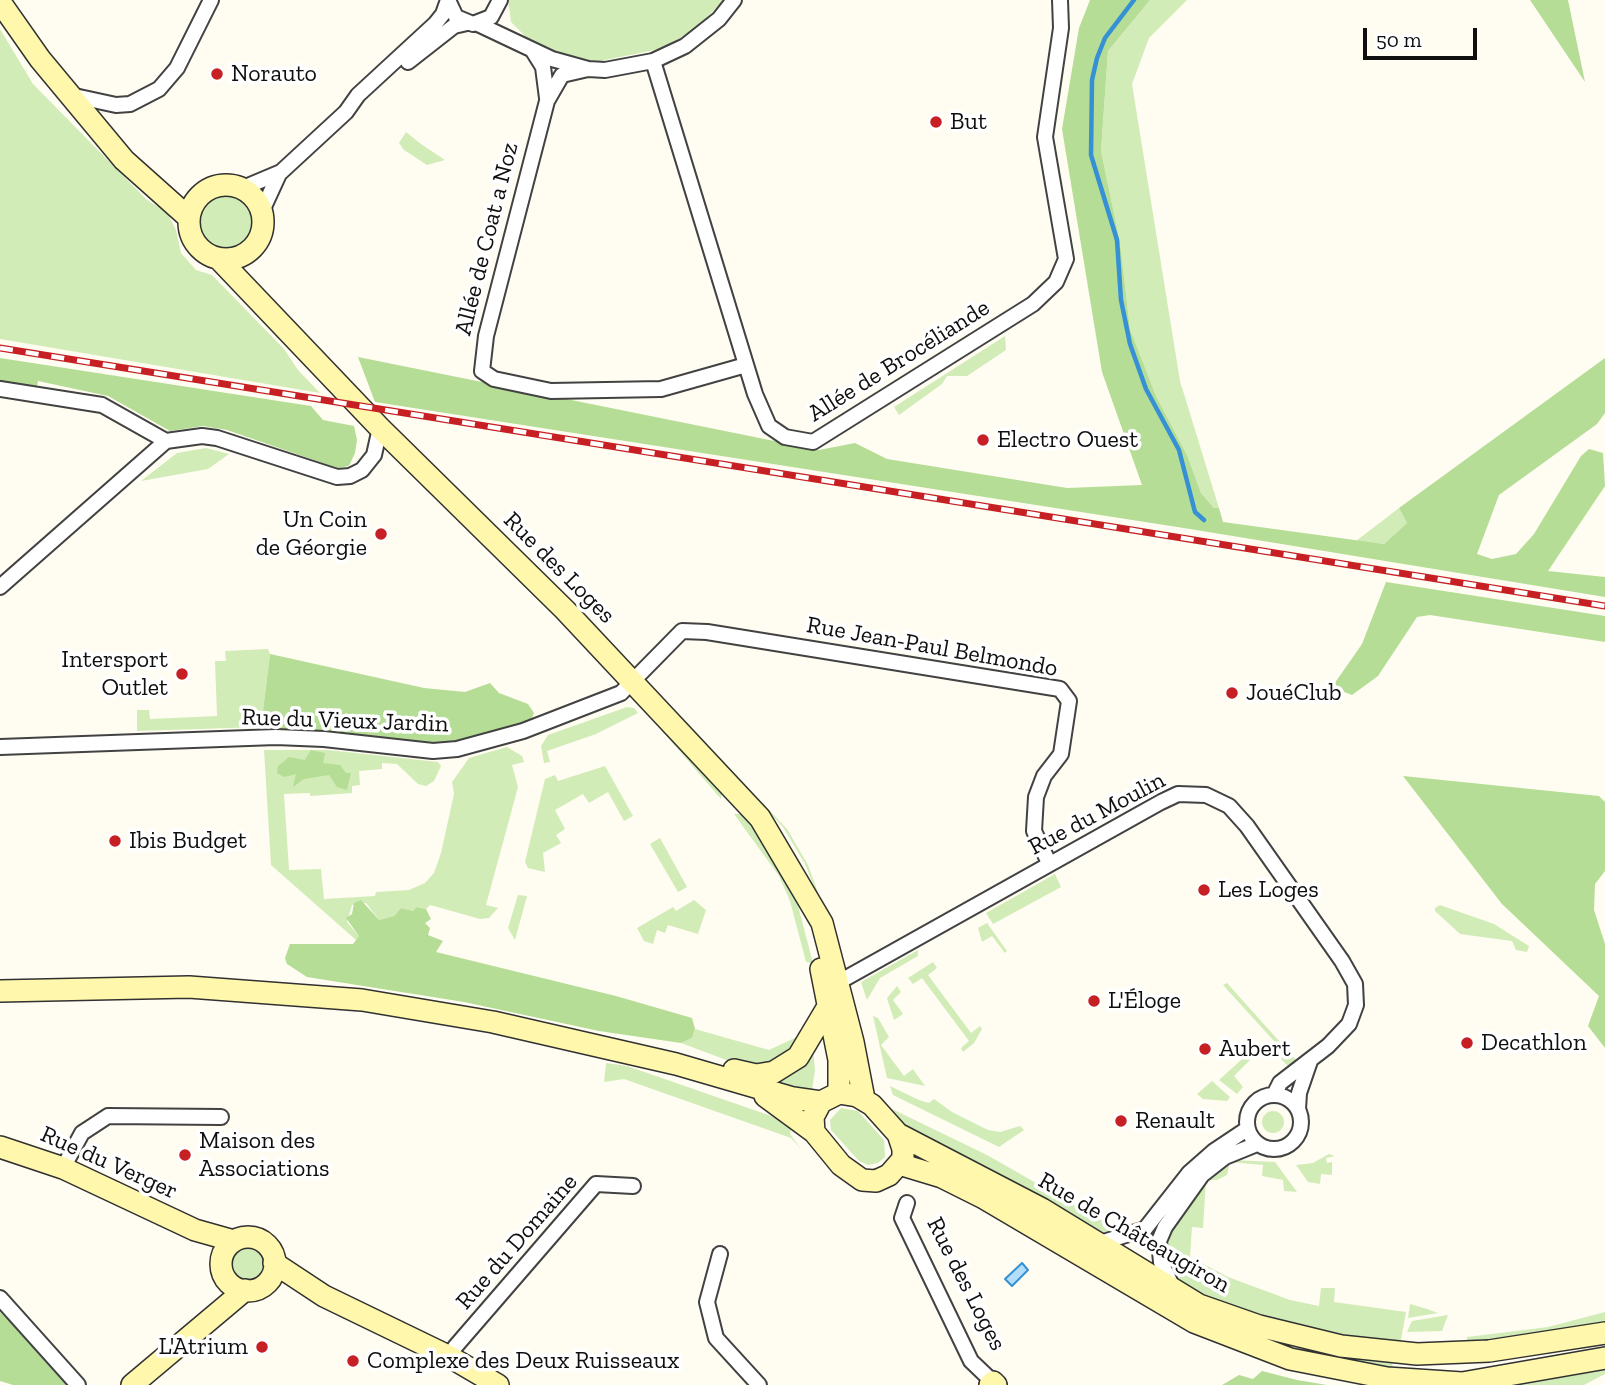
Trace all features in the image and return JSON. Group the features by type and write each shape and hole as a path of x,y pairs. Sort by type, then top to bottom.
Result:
{"street":[{"path":"70,95 116,105 130,104 159,89 177,68 211,0"},
{"path":"448,0 456,17 532,50 588,69 605,70 653,61 704,33 734,0"},
{"path":"281,172 262,211 262,233 249,251 235,258 218,258 204,252 194,241 189,218 193,204 202,193 217,185 243,188 281,172 346,112 358,95 435,24 443,14 448,0"},
{"path":"346,112 359,106 425,47 454,26 491,18 500,0"},
{"name":"Allée de Brocéliande","path":"653,61 746,365 769,426 785,437 813,442 1033,304 1056,282 1066,259 1045,137 1061,28 1060,0"},
{"path":"0,2 70,95 124,160 189,218"},
{"name":"Allée de Coat a Noz","path":"532,50 543,67 547,101"},
{"name":"Allée de Coat a Noz","path":"588,69 562,75 547,101 486,336 482,371 494,379 551,391 648,389 674,387 746,365"},
{"path":"243,188 255,197 262,211"},
{"path":"157,192 202,193"},
{"path":"249,251 250,289"},
{"name":"Rue des Loges","path":"218,258 380,428 633,682 760,818 809,901 832,992 864,1099"},
{"path":"0,389 102,405 166,441"},
{"path":"0,587 166,441 202,436 217,438 326,475 350,476 362,470 374,455 380,428"},
{"name":"Rue Jean-Paul Belmondo","path":"633,682 682,631 922,664 1060,689 1069,701 1061,754 1044,776 1035,809 1034,831 1049,863"},
{"name":"Rue du Vieux Jardin","path":"0,747 288,738 433,751 457,749 523,732 621,693 633,682"},
{"name":"Rue du Moulin","path":"832,992 1049,863 1178,794 1206,795 1229,806 1247,826 1352,977 1356,998 1352,1018 1344,1030 1311,1060 1280,1083 1275,1095"},
{"path":"0,991 189,987 362,1000 493,1022 676,1064 748,1086 864,1099 898,1134 903,1149 899,1164 876,1181 862,1180 841,1165 814,1132 781,1105 748,1086"},
{"path":"676,1064 721,1066 757,1075 774,1072 799,1056 832,992"},
{"name":"Rue des Loges","path":"830,1097 839,1060 832,992"},
{"name":"Rue du Moulin","path":"1298,1109 1299,1093 1311,1060"},
{"path":"1177,1292 1166,1278 1161,1262 1159,1241 1165,1227 1202,1175 1225,1157 1257,1144 1275,1149 1293,1142 1301,1124 1298,1109 1286,1098 1275,1095 1264,1097 1251,1107 1247,1129 1257,1144"},
{"path":"814,1132 813,1116 830,1097"},
{"path":"63,1168 82,1133 108,1115 221,1117"},
{"path":"1097,1244 1145,1229 1189,1173 1214,1151 1247,1129"},
{"name":"Rue de Châteaugiron","path":"898,1134 1010,1192 1177,1292 1238,1320 1312,1340 1374,1351 1454,1352 1532,1346 1605,1333"},
{"name":"Rue du Verger","path":"0,1147 63,1168 195,1230 234,1241"},
{"name":"Rue de Châteaugiron","path":"899,1164 942,1177 982,1197 1069,1246 1160,1303 1225,1336 1316,1366 1387,1378 1479,1383 1605,1358"},
{"name":"Rue du Domaine","path":"450,1357 455,1347 596,1184 633,1186"},
{"name":"Rue des Loges","path":"907,1203 902,1217 971,1362 993,1384"},
{"name":"Rue du Verger","path":"195,1230 239,1279"},
{"path":"132,1385 209,1317 239,1279 274,1271 273,1254 263,1241 247,1237 234,1241 226,1249 239,1279"},
{"path":"720,1254 707,1302 716,1338 759,1385"},
{"path":"274,1263 324,1296 450,1357 498,1385"},
{"path":"239,1279 324,1296"},
{"path":"0,1298 78,1385"},
{"path":"1443,1383 1454,1352 1469,1364 1479,1383"}],"green space":[{"path":"508,0 724,0 694,30 660,49 600,61 560,57 532,43 511,22"},
{"path":"1090,0 1150,0 1108,51 1101,151 1120,242 1130,329 1156,396 1187,455 1201,493 1214,508 1219,508 1223,522 1384,544 1407,523 1399,508 1605,358 1605,413 1597,424 1499,495 1477,554 1492,559 1516,554 1534,534 1581,456 1589,449 1603,453 1605,486 1548,571 1605,577 1605,597 1190,529 375,402 358,357 819,450 855,443 887,459 1067,488 1142,485 1102,372 1062,129 1079,28"},
{"path":"1150,0 1187,0 1149,38 1132,84 1180,381 1219,508 1214,508 1201,493 1187,455 1156,396 1130,329 1120,242 1101,151 1108,51"},
{"path":"1530,0 1568,0 1585,82"},
{"path":"0,29 33,84 147,200 167,212 176,230 181,253 196,270 212,275 284,349 298,370 320,393 0,339"},
{"path":"406,132 445,160 427,165 404,150 399,143"},
{"path":"226,195 245,203 253,222 245,241 226,249 207,241 199,222 207,203"},
{"path":"1005,336 1006,350 967,376 947,376 942,384 899,415 894,407"},
{"path":"0,358 311,406 323,420 354,426 357,440 355,453 349,466 337,468 227,430 203,426 170,431 108,396 38,381 37,387 0,382"},
{"path":"206,448 229,454 208,469 141,481 177,453"},
{"path":"1399,508 1407,523 1384,544 1356,541"},
{"path":"1386,582 1605,616 1605,642 1430,615 1417,617 1378,676 1352,695 1332,687 1362,644"},
{"path":"268,649 270,654 261,727 137,731 137,710 149,710 150,719 217,716 215,661 226,661 225,651"},
{"path":"270,654 424,688 465,692 490,683 499,693 528,704 534,713 532,718 522,724 472,741 434,743 261,727"},
{"path":"638,703 722,791 721,799"},
{"path":"627,707 634,708 638,713 596,734 547,751 550,762 544,763 541,746 548,735"},
{"path":"682,717 787,829 808,865 830,926 805,864 783,827 680,719"},
{"path":"507,747 522,756 524,762 512,765 518,787 486,905 498,908 489,918 480,919 430,905 426,909 419,907 413,911 401,908 394,916 379,920 366,903 352,905 347,922 359,936 356,940 271,865 264,750 328,750 438,762 441,766 434,781 426,786 418,784 397,764 382,763 382,769 359,771 360,785 352,786 352,793 310,796 310,793 284,794 289,870 321,869 324,899 375,896 376,892 409,890 425,883 434,873 441,853 454,794 452,782 469,758"},
{"path":"311,750 325,753 323,763 340,765 346,773 351,773 347,790 337,787 329,775 304,779 293,787 296,774 284,777 277,773 278,766 289,757 305,760"},
{"path":"605,766 633,816 624,821 608,792 589,803 583,794 555,810 565,829 556,835 561,843 543,853 545,872 528,868 525,862 545,779 555,775 558,781"},
{"path":"1403,776 1599,796 1605,802 1605,871 1595,884 1594,910 1605,944 1605,1048 1588,1026 1599,996 1502,904"},
{"path":"734,814 741,814 750,823 795,894 813,963 806,962 790,901 779,876"},
{"path":"660,838 687,887 678,892 650,844"},
{"path":"1055,874 1061,887 993,924 986,913"},
{"path":"518,895 527,896 515,940 508,928"},
{"path":"361,900 379,920 394,916 401,908 413,911 417,907 426,909 431,919 425,923 430,928 428,935 443,941 436,952 616,996 692,1018 695,1029 692,1038 681,1043 599,1031 464,1002 307,977 287,964 285,958 290,944 353,944 359,936 346,918 352,914 354,903"},
{"path":"694,900 706,910 698,934 668,925 665,933 657,930 653,944 644,941 637,928 673,907 676,911"},
{"path":"1440,905 1494,924 1529,946 1527,952 1516,950 1512,941 1460,934 1435,911"},
{"path":"987,923 1007,951 1005,953 992,936 982,942 978,928"},
{"path":"918,950 918,956 880,978 867,1000 861,982"},
{"path":"933,962 937,968 928,975 971,1033 980,1026 982,1029 974,1043 963,1052 961,1048 969,1041 922,978 913,984 908,978"},
{"path":"1227,983 1297,1061 1290,1068 1279,1057 1284,1052 1223,985"},
{"path":"897,986 901,992 893,1000 903,1014 894,1020 887,998"},
{"path":"873,1016 878,1018 889,1037 881,1045 904,1076 913,1069 925,1086 887,1078"},
{"path":"695,1029 769,1050 799,1036 794,1051 760,1067 729,1061 681,1043 692,1038"},
{"path":"813,1049 815,1070 812,1090 801,1092 757,1078"},
{"path":"1251,1051 1255,1055 1234,1076 1243,1087 1237,1094 1219,1080"},
{"path":"606,1063 627,1066 777,1118 791,1128 790,1134 801,1149 791,1138 624,1079 604,1082"},
{"path":"1212,1081 1230,1097 1227,1101 1203,1099 1197,1094"},
{"path":"890,1086 929,1103 934,1099 952,1112 988,1130 1000,1132 1020,1126 1024,1130 999,1147 893,1095"},
{"path":"841,1108 858,1111 884,1140 885,1157 878,1163 868,1165 859,1161 831,1130 830,1120"},
{"path":"892,1109 987,1155 1120,1231 1103,1232 1085,1225 1034,1193 917,1134 904,1125"},
{"path":"1269,1111 1277,1111 1284,1118 1284,1126 1277,1133 1269,1133 1262,1126 1262,1118"},
{"path":"1329,1154 1335,1156 1326,1158 1327,1163 1332,1162 1332,1175 1321,1174 1320,1184 1308,1182 1296,1165 1313,1163"},
{"path":"1232,1160 1275,1162 1297,1192 1284,1191 1283,1180 1262,1176 1263,1165 1230,1162 1227,1175 1217,1180 1206,1180 1203,1228 1192,1227 1190,1257 1228,1277 1290,1300 1319,1306 1321,1288 1335,1288 1334,1302 1406,1312 1400,1345 1345,1339 1274,1321 1222,1307 1184,1287 1169,1260 1167,1245 1170,1230 1209,1175"},
{"path":"248,1248 259,1253 264,1264 259,1275 248,1280 237,1275 232,1264 237,1253"},
{"path":"1410,1304 1427,1309 1438,1313 1408,1318"},
{"path":"0,1312 69,1385 13,1385 0,1381"},
{"path":"1605,1312 1605,1321 1569,1331 1467,1341 1467,1337 1548,1327"},
{"path":"1448,1315 1442,1331 1407,1332 1412,1321"},
{"path":"1233,1327 1393,1361 1392,1369 1308,1356"},
{"path":"1605,1367 1605,1374 1584,1385 1517,1385"},
{"path":"1262,1371 1327,1385 1222,1385 1239,1375 1253,1379"}],"water":[{"path":"1022,1263 1028,1270 1012,1286 1005,1279"}],"waterway":[{"path":"1134,0 1105,38 1097,58 1092,80 1091,155 1117,240 1121,300 1130,344 1146,389 1179,450 1195,512 1204,520"}],"railway":[{"path":"0,348 1605,606"}],"place":[{"name":"Norauto","path":"217,74"},
{"name":"But","path":"936,122"},
{"name":"Electro Ouest","path":"983,440"},
{"name":"Un Coin de Géorgie","path":"381,534"},
{"name":"Intersport Outlet","path":"182,674"},
{"name":"JouéClub","path":"1232,693"},
{"name":"Ibis Budget","path":"115,841"},
{"name":"Les Loges","path":"1204,890"},
{"name":"L'Éloge","path":"1094,1001"},
{"name":"Decathlon","path":"1467,1043"},
{"name":"Aubert","path":"1205,1049"},
{"name":"Renault","path":"1121,1121"},
{"name":"Maison des Associations","path":"185,1155"},
{"name":"L'Atrium","path":"262,1347"},
{"name":"Complexe des Deux Ruisseaux","path":"353,1361"}]}
